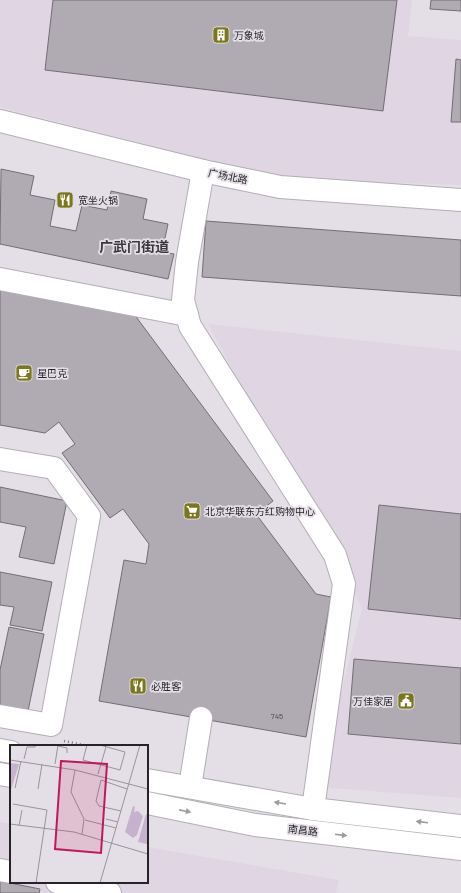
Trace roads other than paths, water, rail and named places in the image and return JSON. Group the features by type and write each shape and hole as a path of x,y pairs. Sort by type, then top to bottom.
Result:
{"street":[{"name":"广场北路","path":"0,121 203,171 280,187 461,200"},
{"path":"203,171 187,262 183,300 190,326 335,555 344,584 313,809"},
{"path":"0,280 187,315"},
{"path":"0,459 54,468 88,516 51,725 0,716"},
{"path":"190,787 201,718"},
{"path":"0,750 10,752"},
{"path":"0,774 10,776"},
{"path":"148,780 313,809 461,826"},
{"name":"南昌路","path":"148,803 255,825 461,849"},
{"path":"0,870 10,872"},
{"path":"56,893 58,883"},
{"path":"63,883 110,893"}],"place":[{"name":"万象城","path":"221,35"},
{"name":"宽坐火锅","path":"65,200"},
{"name":"星巴克","path":"24,373"},
{"name":"北京华联东方红购物中心","path":"192,511"},
{"name":"必胜客","path":"138,686"},
{"name":"万佳家居","path":"406,701"}],"district":[{"name":"广武门街道","path":"134,247"}]}
